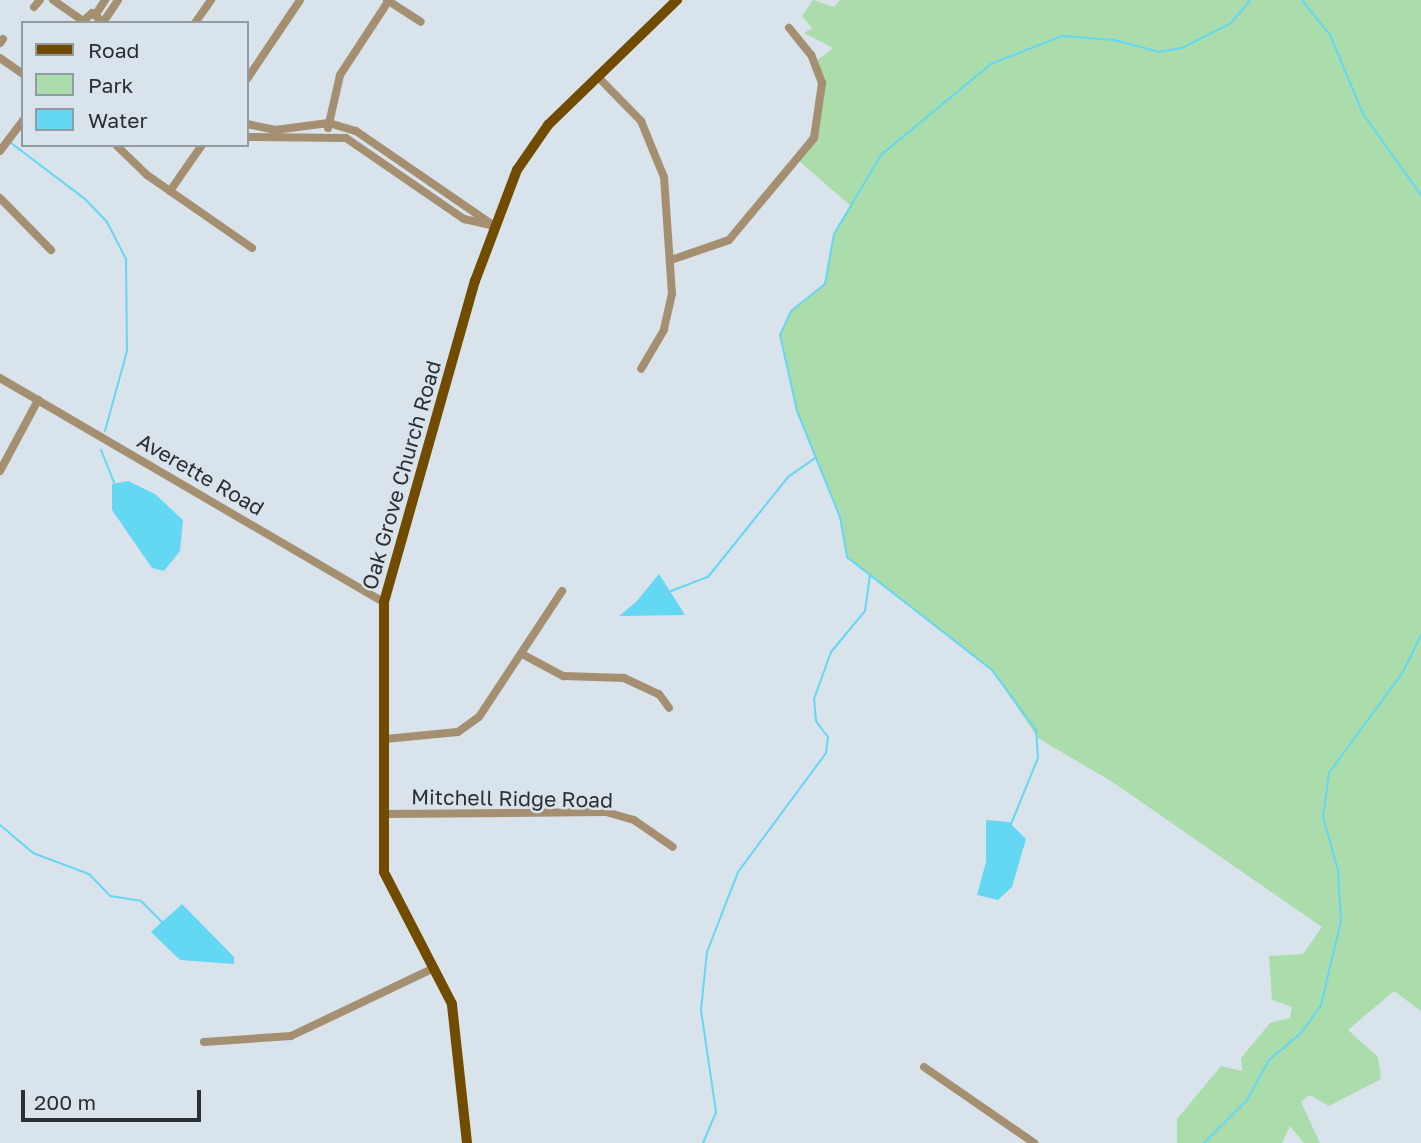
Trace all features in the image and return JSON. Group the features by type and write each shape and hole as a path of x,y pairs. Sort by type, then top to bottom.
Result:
{"main road":[{"name":"Oak Grove Church Road","path":"467,1143 452,1004 384,872 384,602 494,226 529,149 597,76 677,0"}],"street":[{"path":"53,0 81,21 96,14 105,0"},
{"path":"105,21 118,0"},
{"path":"196,21 211,0"},
{"path":"248,78 300,0"},
{"path":"328,134 340,75 388,0 421,22"},
{"path":"96,14 103,21"},
{"path":"671,260 729,240 814,138 822,83 811,55 789,28"},
{"path":"0,58 21,73"},
{"path":"597,76 653,141 664,177 671,260 667,320 641,369"},
{"path":"4,144 21,123"},
{"path":"248,124 275,130 329,123 356,131 494,226"},
{"path":"248,137 276,142 328,134 355,143 464,219 494,226"},
{"path":"118,147 170,191 252,248"},
{"path":"170,191 201,147"},
{"path":"412,182 418,174"},
{"path":"0,198 51,250"},
{"name":"Averette Road","path":"0,377 384,602"},
{"path":"0,471 38,400"},
{"path":"385,739 458,732 479,717 562,592"},
{"path":"522,654 562,676 624,678 659,694 669,708"},
{"name":"Mitchell Ridge Road","path":"385,814 606,812 634,820 673,847"},
{"path":"204,1042 291,1036 434,968"},
{"path":"924,1068 1034,1143"}],"green space":[{"path":"813,0 834,7 840,0 1421,0 1421,1011 1394,991 1348,1030 1378,1057 1381,1079 1329,1106 1310,1095 1301,1102 1320,1143 1304,1143 1290,1126 1282,1143 1177,1143 1177,1119 1221,1066 1242,1071 1241,1058 1270,1023 1290,1018 1292,1007 1272,1000 1269,956 1303,954 1322,927 1114,783 1038,738 992,670 847,557 840,517 797,411 780,335 791,311 825,284 834,234 850,205 799,161 822,106 815,62 833,48 804,33 812,28 802,16"}],"water":[{"path":"128,481 155,494 183,520 180,551 164,571 152,568 112,510 112,484"},
{"path":"659,574 685,615 619,616 636,602"},
{"path":"986,820 1009,822 1026,839 1012,887 998,900 977,895 986,862"},
{"path":"182,904 234,957 234,964 180,960 151,932"}],"waterway":[{"path":"1011,824 1038,758 1036,730 992,670 847,557 840,517 797,411 780,335 791,311 825,284 834,234 881,155 991,64 1062,36 1114,40 1159,52 1182,48 1231,23 1250,0"},
{"path":"1302,0 1330,35 1363,114 1421,195"},
{"path":"11,143 85,199 107,222 126,259 127,351 105,431"},
{"path":"101,450 114,483"},
{"path":"671,591 708,577 788,477 814,459"},
{"path":"703,1143 716,1112 701,1010 707,952 738,872 826,753 828,737 816,721 814,699 831,652 865,611 870,574"},
{"path":"1204,1143 1247,1100 1269,1060 1301,1033 1321,1005 1341,921 1338,870 1323,817 1329,773 1403,672 1421,635"},
{"path":"0,825 33,853 89,874 110,896 141,901 163,923"}]}
